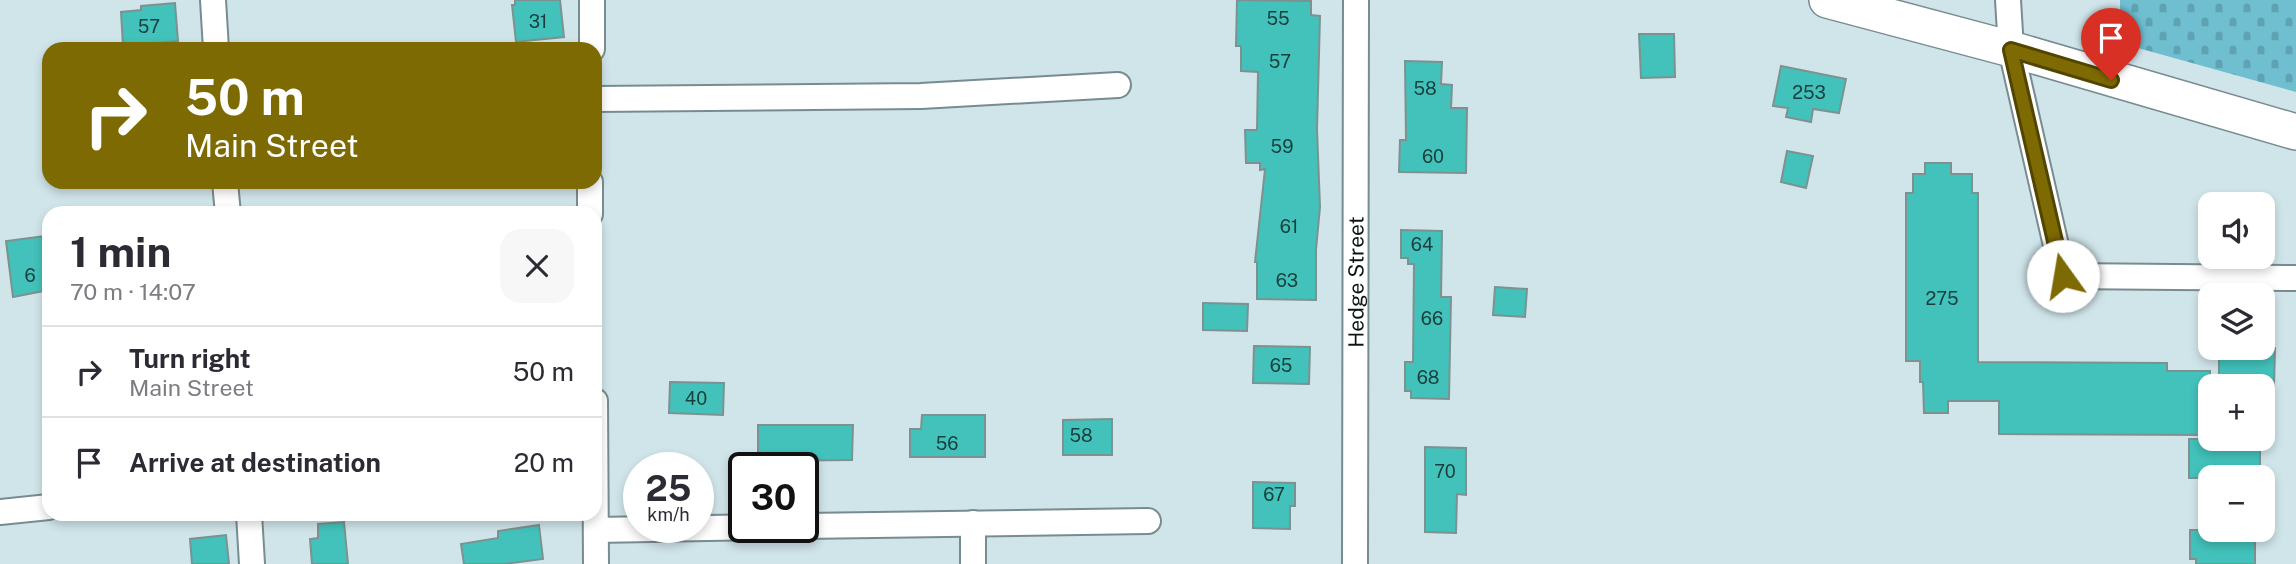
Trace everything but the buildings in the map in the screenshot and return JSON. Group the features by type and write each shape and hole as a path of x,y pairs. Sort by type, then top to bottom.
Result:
{"main road":[{"path":"1828,0 2296,132"}],"street":[{"path":"213,0 216,42"},
{"path":"592,42 593,0"},
{"name":"Hedge Street","path":"1354,564 1356,0"},
{"path":"2008,0 2011,50 2063,276 2296,278"},
{"path":"602,99 921,96 1118,85"},
{"path":"0,512 42,508"},
{"path":"250,521 253,564"},
{"path":"596,521 596,564"},
{"path":"819,526 1147,521"},
{"path":"973,523 973,564"},
{"path":"596,530 728,528"}],"green space":[{"path":"2120,0 2296,0 2296,92 2120,43"}],"route":[{"path":"2063,276 2011,50 2111,80"}]}
